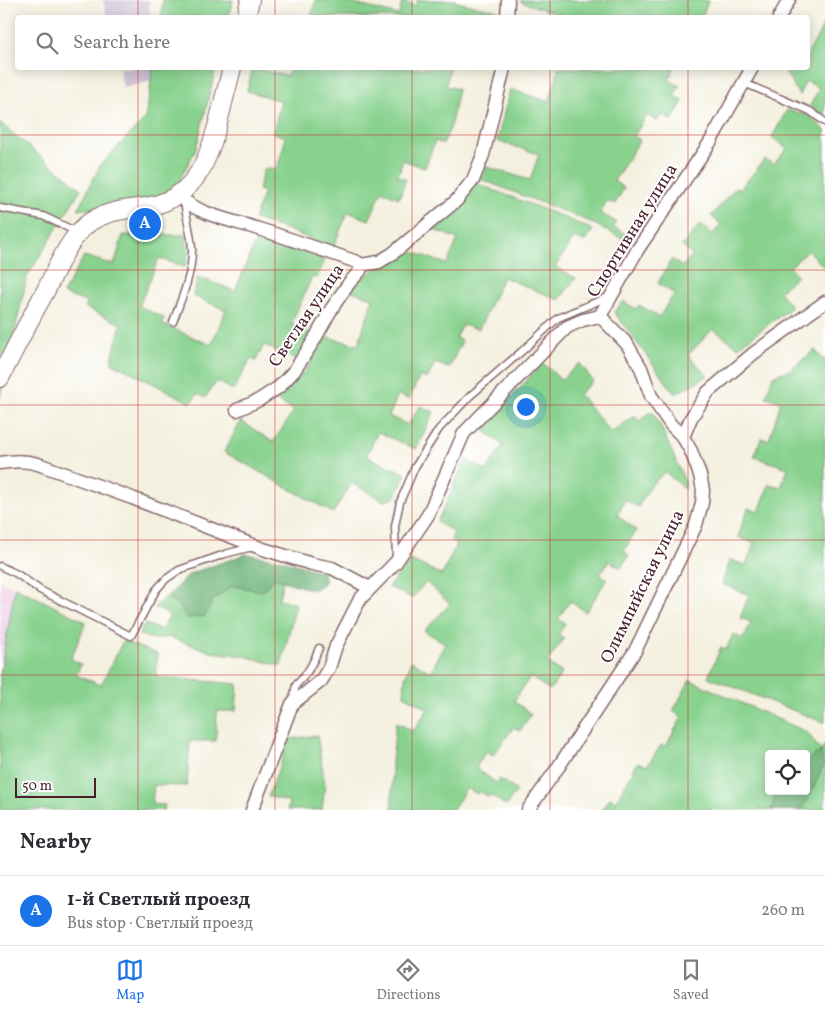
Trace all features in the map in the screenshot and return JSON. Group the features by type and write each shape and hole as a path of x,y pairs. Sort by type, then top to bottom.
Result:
{"street":[{"path":"247,15 250,0"},
{"path":"507,15 508,0"},
{"path":"781,15 789,0"},
{"path":"0,378 59,263 71,243 87,224 108,213 156,205 181,198 199,174 206,160 217,127 231,70"},
{"name":"Светлая улица","path":"237,410 259,400 279,387 294,371 332,308 349,283 360,271 361,265 380,262 392,254 456,200 473,180 483,155 504,70"},
{"name":"Спортивная улица","path":"252,810 292,704 321,680 329,668 336,646 360,598 396,562 428,515 464,433 567,327 583,320 600,316 638,249 709,144 751,70"},
{"path":"181,198 200,210 357,262 361,265"},
{"path":"683,436 691,418 708,392 754,353 825,302"},
{"name":"Олимпийская улица","path":"528,810 635,651 696,525 702,504 703,490 700,475 683,436 671,425 651,396 641,368 627,344 600,316"},
{"path":"0,464 20,460 38,464 263,549 332,568 370,588"}],"lane":[{"path":"744,83 810,111 825,122"},
{"path":"173,322 184,294 192,251 181,198"},
{"path":"0,208 43,216 79,232"},
{"path":"396,562 395,526 400,502 415,467 439,429 470,396 558,318 612,296"},
{"path":"0,566 17,574 40,590 131,636 156,590 166,579 179,570 248,548 263,549"},
{"path":"292,704 296,685 315,661 319,648"}],"shaded area":[{"path":"103,0 149,0 150,15 107,15"},
{"path":"119,70 155,70 156,80 123,88"},
{"path":"0,582 15,587 0,675"}],"green space":[{"path":"163,0 233,0 229,15 161,15"},
{"path":"316,0 347,0 347,2 399,15 312,15"},
{"path":"417,0 456,0 456,2 497,10 496,15 399,15 402,2 416,6"},
{"path":"521,0 708,1 703,15 562,15 521,2"},
{"path":"825,24 825,117 810,106 819,88 806,81 799,95 784,70 810,70 810,50"},
{"path":"153,70 216,70 196,149 162,213 78,209 101,164 146,118"},
{"path":"252,70 262,70 287,76 289,70 450,70 446,86 458,89 450,129 443,144 435,141 425,168 403,160 398,176 406,179 399,198 382,191 369,220 348,212 333,248 254,219 264,192 258,190 264,169 277,169 286,137 273,133 281,101 247,91"},
{"path":"559,70 673,70 669,80 680,86 674,95 683,101 672,120 662,115 657,121 647,115 634,136 640,140 614,181 624,188 615,204 607,201 600,213 616,222 613,227 626,234 623,239 588,221 480,179 487,167 530,180 539,154 497,141 510,89 549,102"},
{"path":"787,110 809,116 825,130 825,268 808,251 790,267 797,276 779,292 792,307 738,347 713,329 688,355 708,376 675,394 614,312 623,301 636,309 639,305 659,317 674,294 658,283 672,259 682,267 692,255 682,246 700,224 713,234 721,224 711,216 736,187 740,189 765,159 774,164 787,149 772,137"},
{"path":"0,123 81,189 27,277 0,398"},
{"path":"475,183 593,230 585,241 574,238 555,267 576,278 559,300 503,277 479,329 462,325 456,338 462,341 449,368 435,363 427,379 420,376 409,399 398,395 389,416 408,425 420,406 434,412 416,449 378,432 366,456 406,474 395,498 384,501 352,483 333,513 224,452 241,421 273,442 294,411 275,399 304,372 327,337 358,345 373,298 351,291 357,281 407,250 447,264 458,239 429,228"},
{"path":"123,235 185,235 189,251 185,267 159,258 139,306 164,318 162,324 211,345 226,310 193,296 198,277 235,291 258,236 325,260 317,278 312,277 291,324 312,334 298,360 264,345 256,361 251,359 233,390 217,381 205,398 198,394 191,403 111,362 121,324 86,308 86,302 63,294 84,256 114,265"},
{"path":"815,350 823,360 825,359 825,723 708,677 721,647 726,650 733,634 743,639 751,622 740,618 749,595 722,584 730,560 746,565 754,543 738,537 748,508 759,512 769,484 781,487 788,468 754,457 761,438 769,440 781,402 766,397 773,376 789,370"},
{"path":"543,363 561,380 580,363 593,381 579,394 611,433 635,416 639,421 652,411 685,482 685,489 665,472 651,485 638,507 625,500 617,515 636,530 624,551 629,555 621,568 609,561 600,574 607,579 586,612 570,601 558,619 565,624 558,635 564,639 547,662 562,673 550,690 530,677 514,701 531,714 520,731 514,727 493,755 486,751 476,768 496,783 500,779 517,791 506,806 491,795 489,797 479,791 477,794 467,788 454,810 392,810 392,763 396,722 413,731 428,709 404,695 405,678 411,661 431,672 445,643 424,631 450,604 426,582 412,598 388,587 411,560 442,575 457,543 451,540 454,532 437,522 465,458 486,471 503,445 482,429"},
{"path":"246,554 281,560 323,572 325,582 313,590 273,578 263,591 232,586 213,600 205,616 188,618 178,605 166,597 189,574"},
{"path":"273,577 283,581 279,599 296,604 281,666 244,656 212,652 168,637 154,639 139,635 145,624 161,630 170,615 154,607 166,597 178,605 188,618 232,586 263,591"},
{"path":"15,587 86,622 71,659 81,664 76,675 101,685 123,641 157,654 156,677 238,684 236,711 217,711 216,741 190,741 187,786 154,785 152,804 165,805 164,810 0,810 0,675"},
{"path":"690,680 807,732 821,751 825,744 825,810 602,810 610,798 616,801 638,762 647,766 661,745 666,746 682,717 673,711"},
{"path":"317,735 325,784 322,810 287,810 289,802 268,796 290,739"},
{"path":"821,751 823,766 811,794 802,809 771,810 776,795 810,795 810,758"}],"place":[{"name":"1-й Светлый проезд","path":"145,224"}]}
